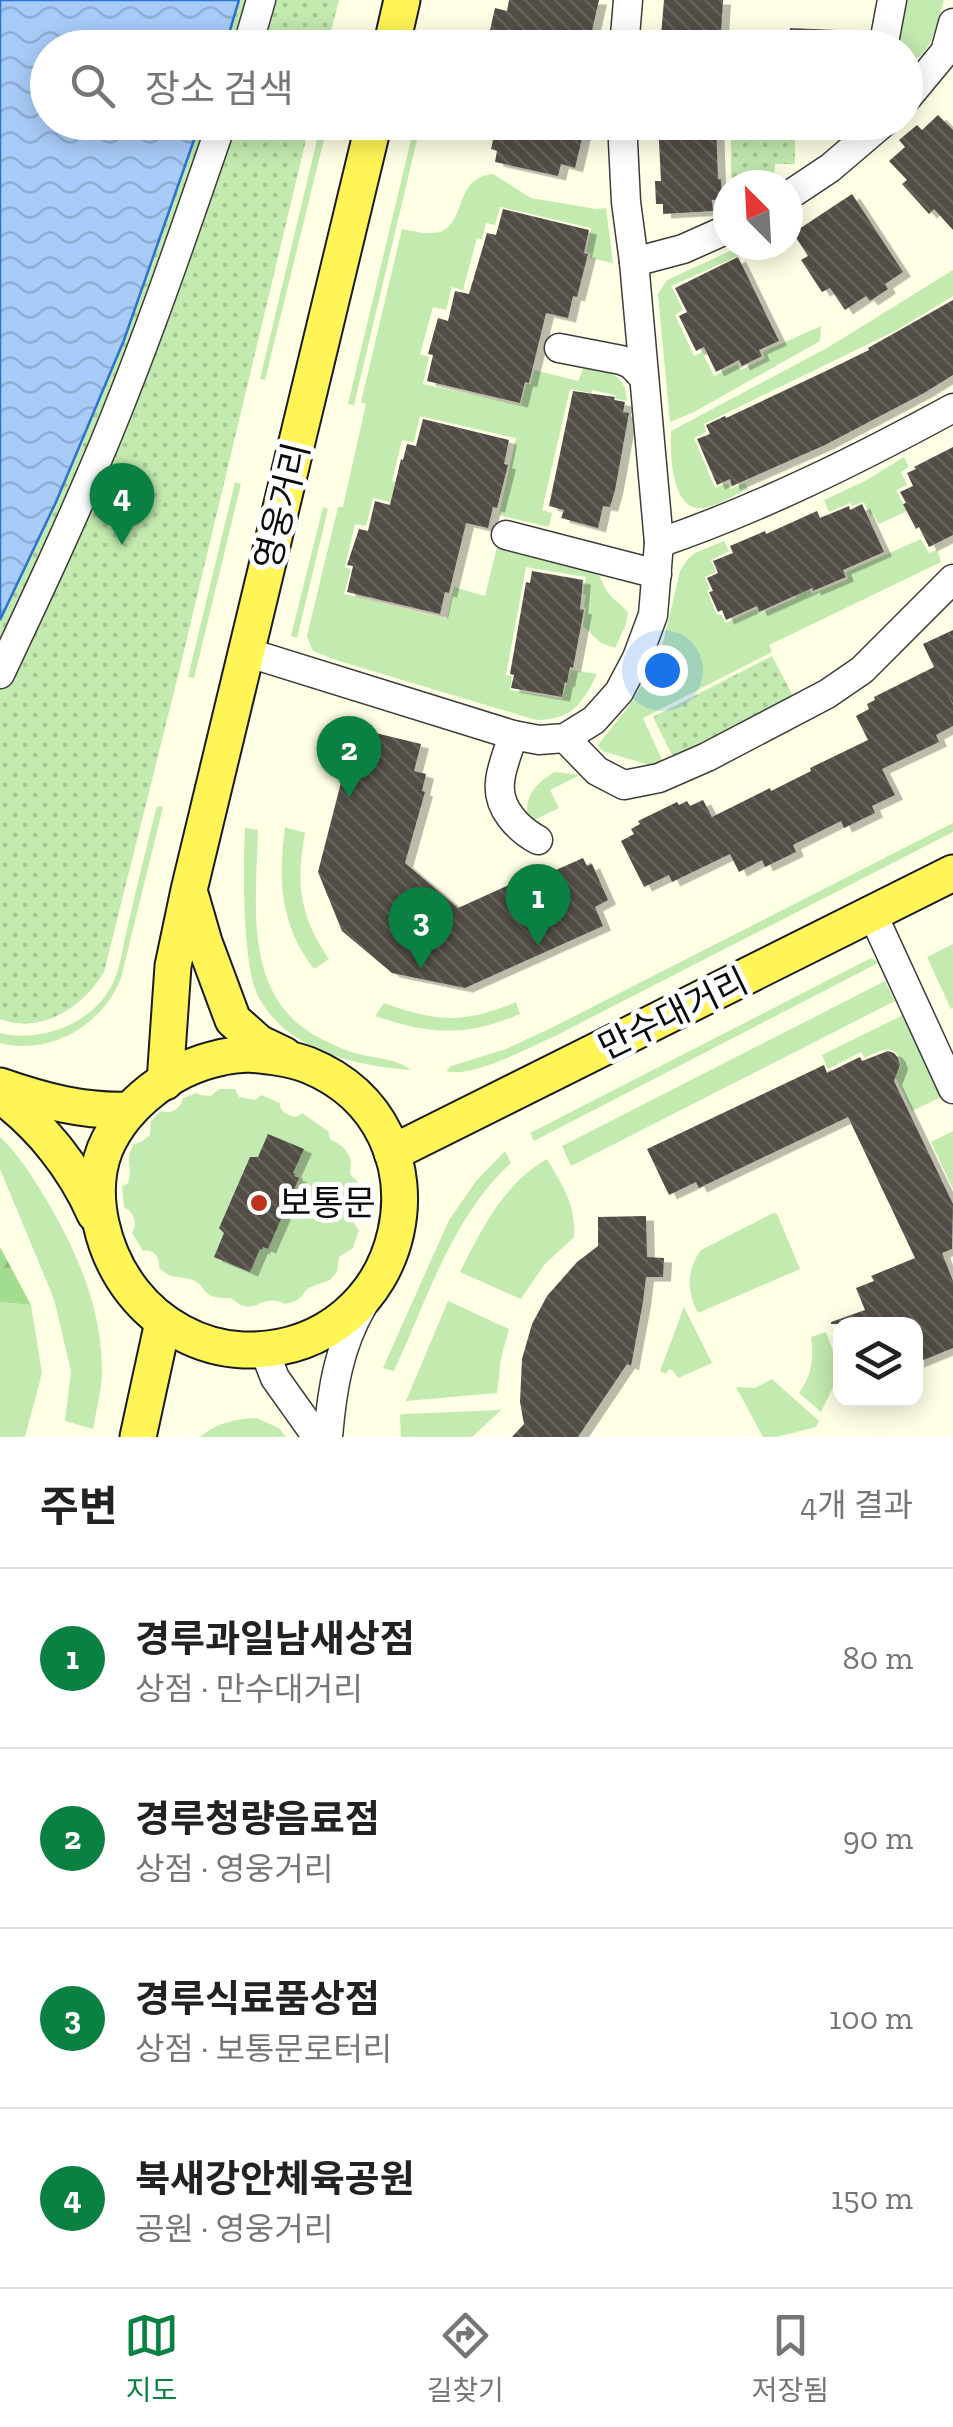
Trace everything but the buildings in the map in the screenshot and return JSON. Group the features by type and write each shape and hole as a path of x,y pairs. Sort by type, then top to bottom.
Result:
{"main road":[{"path":"396,30 402,0"},
{"name":"영웅거리","path":"165,1082 173,966 189,890 370,140"},
{"name":"만수대거리","path":"392,1153 953,873"},
{"path":"0,1095 60,1154 86,1192 127,1284 163,1322 194,1340 228,1349 264,1350 310,1339 331,1328 358,1304 380,1276 393,1247 400,1216 399,1184 392,1153 359,1100 330,1076 259,1043 233,1020 189,890"},
{"path":"104,1232 97,1198 98,1166 111,1136 130,1110 165,1082 191,1067 220,1058 249,1054 279,1056 308,1065"},
{"path":"0,1086 58,1105 130,1110"},
{"path":"138,1437 163,1322"}],"street":[{"path":"253,30 262,0"},
{"path":"626,30 628,0"},
{"path":"886,30 892,0"},
{"path":"923,81 949,54 953,23"},
{"path":"0,674 114,422 216,140"},
{"path":"246,652 539,740 566,738 594,720 619,692 652,615 659,543 623,140"},
{"path":"803,186 863,140"},
{"path":"634,262 683,249 713,236"},
{"path":"559,348 621,360 631,364 644,378"},
{"path":"659,543 717,523 953,408"},
{"path":"506,536 657,574"},
{"path":"566,738 597,771 624,785 659,778 828,694 862,670 953,578"},
{"path":"513,735 499,786 507,812 520,830 538,840"},
{"path":"872,915 953,1089"},
{"path":"328,1437 330,1404 348,1330 380,1276"},
{"path":"264,1350 275,1378 316,1437"}],"green space":[{"path":"239,0 339,0 331,30 230,30"},
{"path":"901,0 944,0 923,53 923,30 897,30"},
{"path":"194,140 306,140 104,972 85,996 60,1015 15,1023 0,1019 0,620 56,502 124,340"},
{"path":"317,140 324,140 265,380 260,379"},
{"path":"411,140 417,140 354,405 348,404"},
{"path":"731,140 795,140 795,164 775,164 775,170 731,170"},
{"path":"493,174 531,198 606,208 613,263 590,258 591,254 586,252 591,228 500,207 495,225 486,223 482,239 477,238 463,290 452,287 446,310 433,307 420,354 429,357 423,384 521,405 534,370 578,381 584,367 619,379 627,401 592,390 591,393 570,389 542,510 552,513 549,527 499,515 516,438 420,416 414,442 402,440 392,481 398,483 393,503 373,498 366,526 355,524 345,567 351,569 344,594 447,619 454,587 485,596 497,547 592,569 628,613 615,648 601,643 583,626 586,577 526,567 506,675 512,676 510,690 562,699 571,670 597,674 574,708 548,719 536,720 339,661 313,651 307,636 338,507 343,507 366,404 361,402 402,229 442,231 455,218 472,183"},
{"path":"713,259 730,260 671,286 683,310 675,315 694,356 702,352 714,376 737,364 741,370 765,358 763,352 821,326 820,341 670,422 658,294 667,280"},
{"path":"953,270 953,296 895,331 704,424 706,432 694,438 715,488 727,483 731,489 745,483 748,489 704,508 685,501 675,480 671,431 827,348"},
{"path":"904,457 909,467 901,472 907,485 896,490 907,511 879,524 864,502 829,512 824,500"},
{"path":"235,482 241,484 194,678 188,677"},
{"path":"323,507 328,509 297,638 291,636"},
{"path":"921,539 929,553 937,550 941,562 769,645 772,652 643,718 662,760 653,766 602,751 598,745 654,667 680,571 695,553 724,541 729,551 711,560 716,572 705,577 717,615 721,614 726,623 756,609 759,614 809,588 812,594 848,579 846,572"},
{"path":"772,656 793,696 673,757 653,717"},
{"path":"555,772 580,775 550,790 559,808 534,820 528,816 530,796 538,784"},
{"path":"157,806 163,807 121,978 113,995 88,1023 56,1041 19,1046 0,1043 0,1033 32,1035 64,1027 79,1020 103,999 118,971"},
{"path":"953,823 953,832 555,1036 485,1066 446,1071 551,1028"},
{"path":"285,827 305,833 302,899 311,928 329,959 314,969 294,936 284,902"},
{"path":"245,828 258,830 256,923 268,980 281,1005 301,1026 330,1043 411,1070 367,1064 324,1052 286,1030 270,1015 258,996 249,962"},
{"path":"953,944 953,1008 951,1009 927,957"},
{"path":"871,958 880,962 534,1141 530,1133"},
{"path":"885,981 895,1001 571,1166 562,1146"},
{"path":"516,1002 520,1014 465,1030 431,1030 375,1016 384,1003 450,1018 480,1014"},
{"path":"903,1015 943,1096 912,1111 895,1076 901,1066 892,1050 865,1058 861,1052 828,1069 822,1055"},
{"path":"219,1089 235,1089 239,1097 255,1100 261,1095 280,1103 287,1114 296,1117 302,1113 328,1131 330,1139 347,1152 350,1174 360,1184 362,1205 353,1217 359,1230 353,1248 339,1257 337,1272 330,1280 308,1288 301,1297 285,1304 269,1301 246,1306 231,1298 208,1294 195,1281 164,1272 156,1255 143,1251 132,1233 132,1215 124,1207 122,1187 128,1183 129,1156 134,1144 150,1135 151,1121 161,1111 175,1110 183,1098 197,1093 211,1096"},
{"path":"953,1131 953,1189 931,1142"},
{"path":"0,1137 46,1199 86,1283 101,1351 101,1382 93,1429 65,1421 71,1371 54,1299 0,1169"},
{"path":"505,1151 511,1163 491,1184 457,1233 394,1371 383,1368 449,1220 476,1181"},
{"path":"547,1159 571,1205 574,1237 544,1265 521,1299 460,1272 506,1194"},
{"path":"777,1214 800,1269 698,1313 690,1282 701,1250"},
{"path":"0,1247 31,1305 0,1302"},
{"path":"448,1301 509,1329 497,1393 406,1401"},
{"path":"0,1302 31,1305 42,1373 25,1437 0,1437"},
{"path":"684,1307 712,1363 678,1378 669,1369 666,1374 660,1371"},
{"path":"826,1332 833,1350 833,1387 821,1412 799,1393 811,1366 811,1337"},
{"path":"772,1379 819,1421 816,1427 763,1437 736,1387 755,1388"},
{"path":"501,1410 472,1437 401,1437 403,1414"},
{"path":"256,1418 279,1428 286,1437 200,1437 226,1423"}],"water":[{"path":"0,0 239,0 230,30 30,30 30,140 194,140 124,340 56,502 0,620"}],"place":[{"name":"북새강안체육공원","path":"122,545"},
{"name":"경루청량음료점","path":"349,798"},
{"name":"경루과일남새상점","path":"538,946"},
{"name":"경루식료품상점","path":"421,969"},
{"name":"보통문","path":"259,1203"}]}
